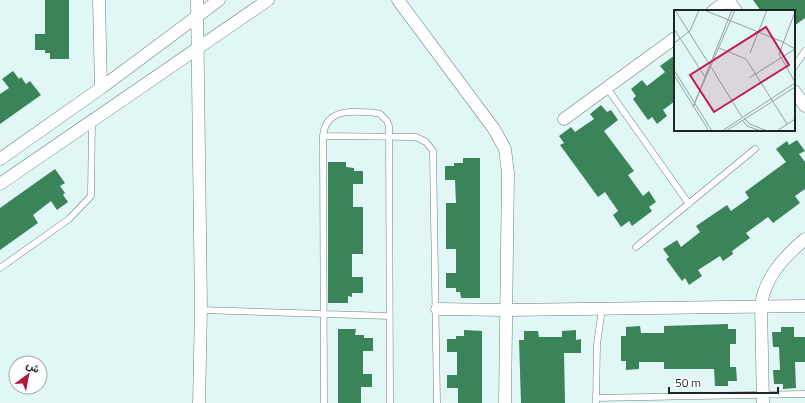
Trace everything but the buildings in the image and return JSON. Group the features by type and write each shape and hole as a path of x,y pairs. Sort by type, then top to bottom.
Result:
{"street":[{"path":"99,0 101,88"},
{"path":"197,0 201,310 199,403"},
{"path":"0,159 101,88 219,0"},
{"path":"0,184 268,0"},
{"path":"398,0 494,129 505,149 508,174 505,403"},
{"path":"714,10 728,0 735,10"},
{"path":"564,119 674,39"},
{"path":"795,91 805,106"},
{"path":"763,399 761,306 765,289 775,270 805,239"},
{"path":"437,309 506,310 805,306"}],"lane":[{"path":"795,66 805,51"},
{"path":"607,88 689,204"},
{"path":"324,403 323,136 325,125 332,116 348,112 380,114 387,121 390,136 390,403"},
{"path":"0,268 70,219 91,196 92,122"},
{"path":"323,136 390,136 422,138 433,151 437,309 437,403"},
{"path":"636,247 756,149"},
{"path":"602,308 597,344 596,400 763,399 805,394"},
{"path":"201,310 390,316"}]}
